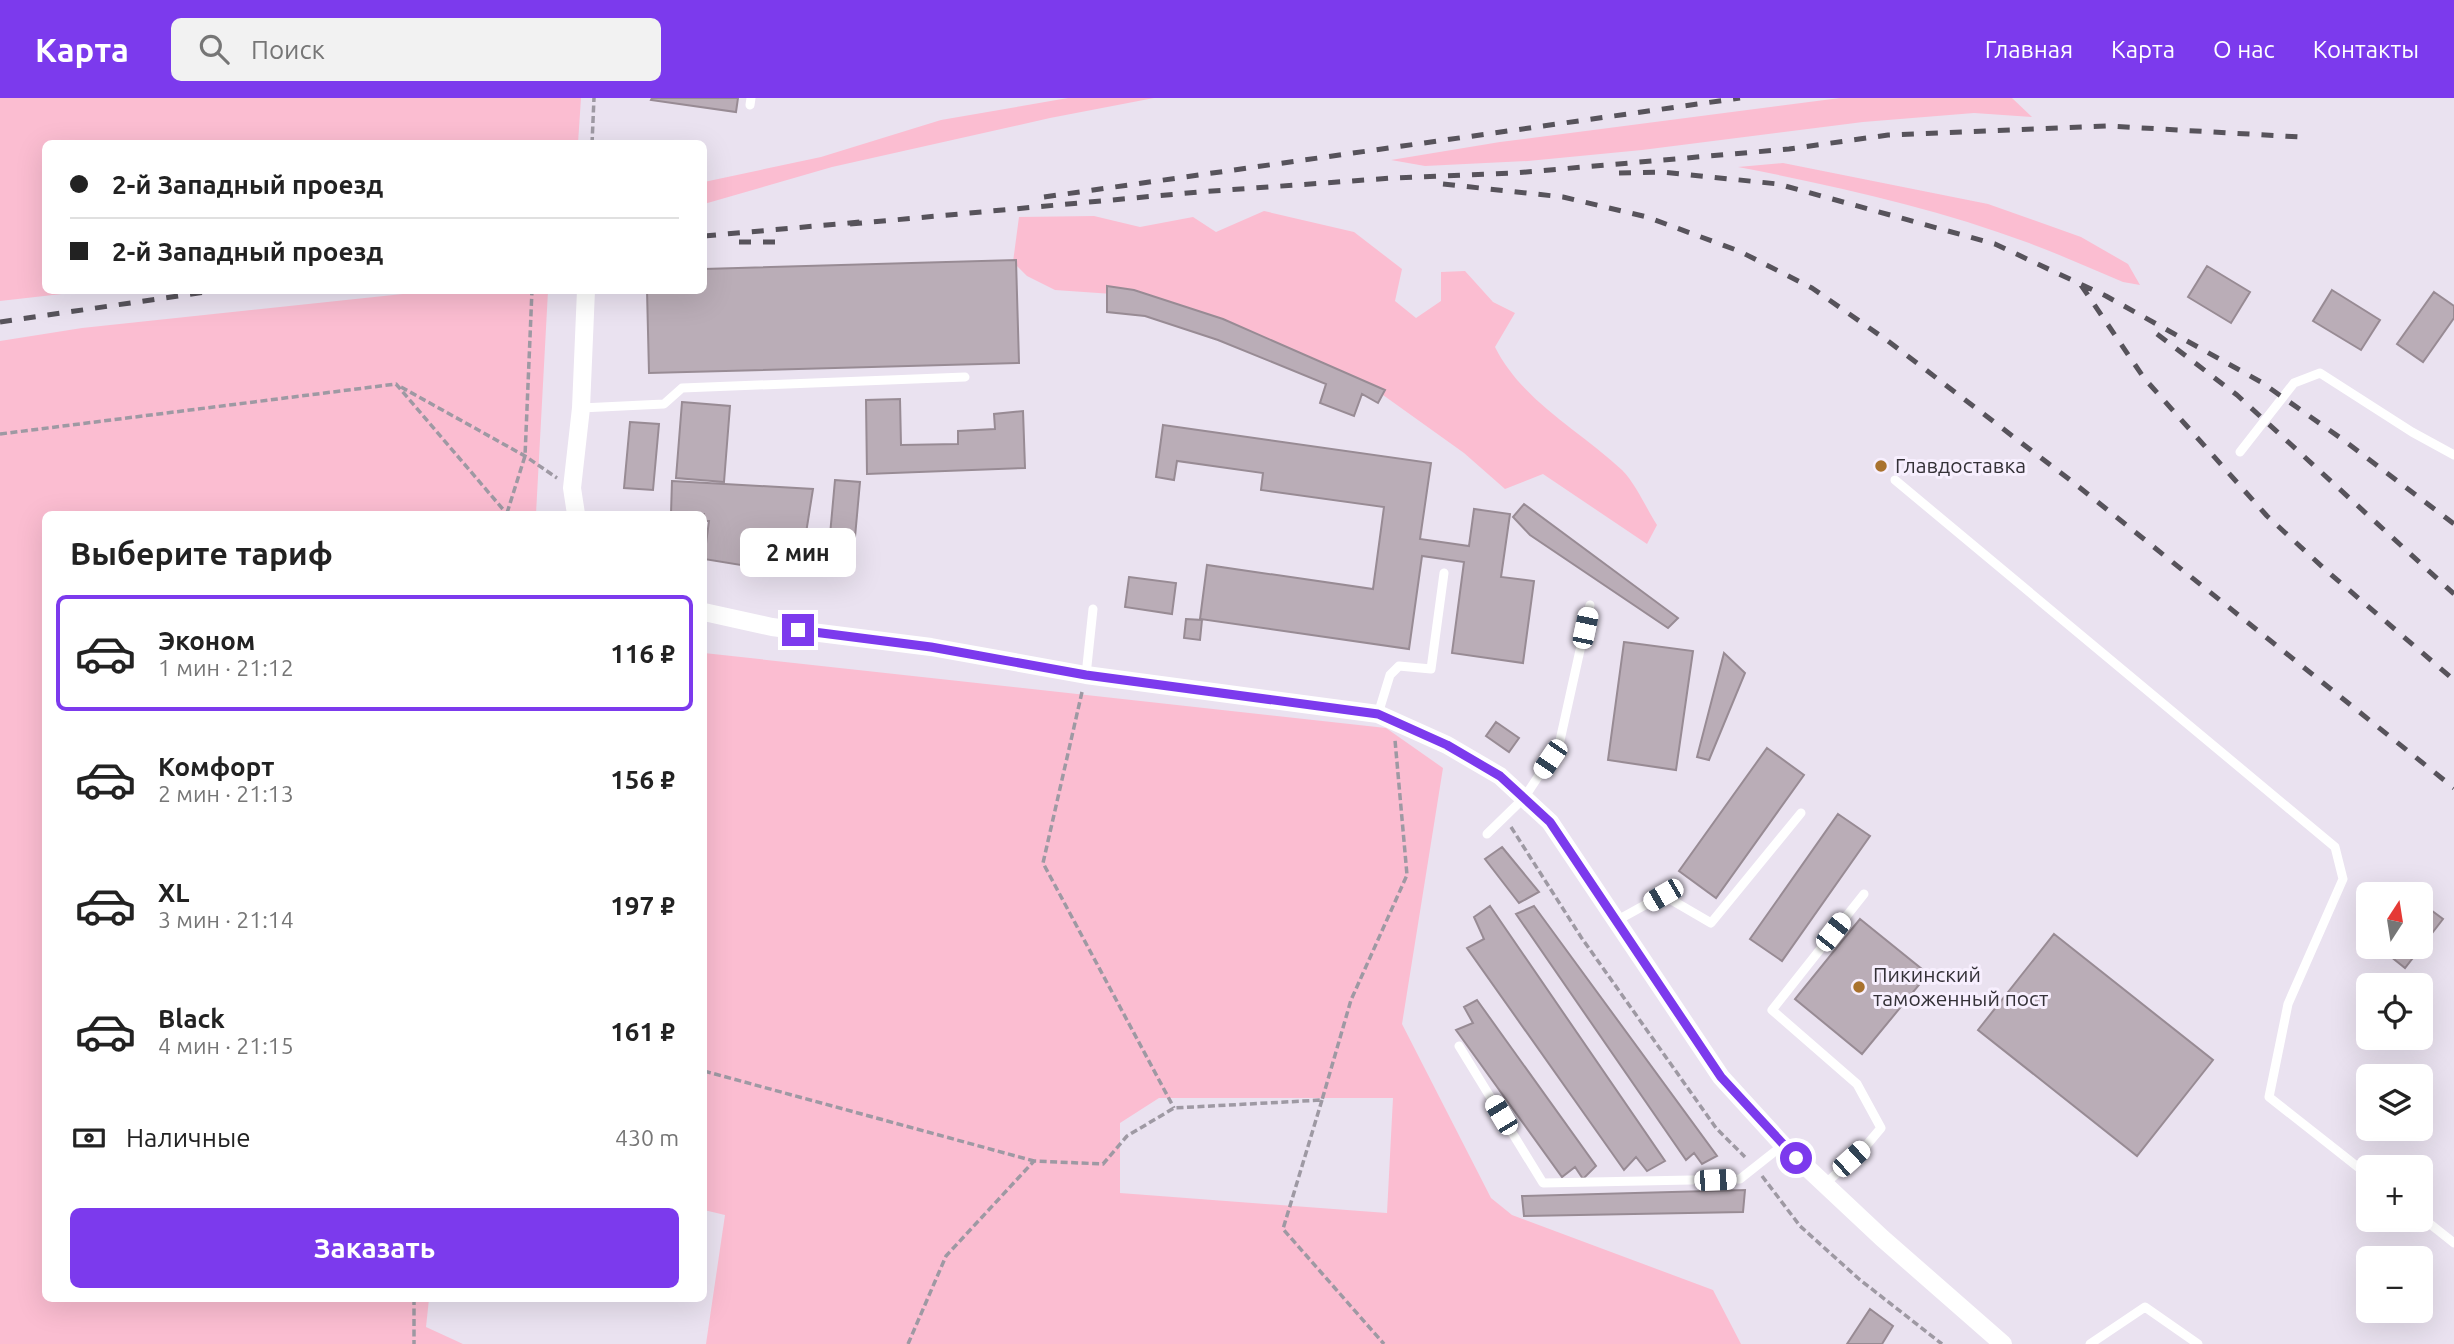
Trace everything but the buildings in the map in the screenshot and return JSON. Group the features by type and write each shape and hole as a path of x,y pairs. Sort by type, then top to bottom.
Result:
{"street":[{"path":"576,511 572,488 582,408 586,294"},
{"path":"707,613 772,626 931,647 1086,675 1386,717 1447,745 1500,776 1550,822 1721,1077 1783,1145 1824,1185 2003,1344"}],"lane":[{"path":"2240,452 2294,383 2320,373 2412,432 2454,455"},
{"path":"582,408 664,404 682,388 965,377"},
{"path":"1895,480 2335,847 2343,879 2288,1004 2269,1097 2356,1166"},
{"path":"1386,717 1390,675 1399,666 1431,669 1444,572"},
{"path":"1487,834 1524,797 1559,745 1590,605"},
{"path":"1086,675 1093,609"},
{"path":"1616,921 1663,895 1711,923 1801,813"},
{"path":"1824,1185 1865,1147 1881,1128 1857,1084 1772,1010 1864,894"},
{"path":"1459,1046 1543,1183 1740,1180 1783,1145"},
{"path":"2433,1226 2454,1243"},
{"path":"2090,1344 2146,1307 2198,1344"}],"path":[{"path":"592,140 594,98"},
{"path":"508,511 525,456 532,294"},
{"path":"396,384 504,511"},
{"path":"0,434 396,384 525,456 572,488"},
{"path":"1086,675 1043,863 1174,1108"},
{"path":"1384,1344 1283,1229 1351,1000 1407,876 1386,717"},
{"path":"1504,817 1581,937 1716,1128 1756,1167 1800,1226 1859,1279 1942,1344"},
{"path":"707,1072 1034,1161 1103,1164 1128,1136 1174,1108 1322,1100"},
{"path":"908,1344 946,1256 1034,1161"},
{"path":"414,1302 414,1344"}],"shaded area":[{"path":"0,98 581,98 578,140 42,140 42,294 62,294 0,301"},
{"path":"1068,98 1154,98 1050,118 832,167 707,203 707,181 821,157 941,120"},
{"path":"1840,98 2012,98 2032,117 1974,113 1863,122 1642,150 1528,161 1425,166 1391,160 1500,142"},
{"path":"1783,163 1988,204 2081,237 2128,264 2140,285 2123,282 2029,243 1958,219 1848,190 1738,167"},
{"path":"1264,211 1354,232 1402,269 1395,301 1416,318 1441,301 1441,272 1465,271 1493,302 1515,313 1495,347 1506,366 1536,399 1627,476 1657,525 1647,544 1543,474 1505,489 1464,453 1376,390 1127,295 1055,290 1027,276 1013,262 1019,217 1094,216 1140,227 1193,217 1216,232"},
{"path":"403,294 548,294 536,511 42,511 42,1302 429,1302 426,1327 463,1344 0,1344 0,341 82,328"},
{"path":"707,653 1386,728 1443,768 1402,1024 1491,1198 1512,1215 1713,1290 1741,1344 706,1344 725,1215 707,1211","holes":["1159,1098 1393,1098 1387,1213 1120,1193 1120,1123"]}],"railway":[{"path":"1044,197 1740,98"},
{"path":"850,224 1199,192 1393,178 1515,173 1789,149 1888,135 2108,126 2300,137"},
{"path":"1619,173 1663,172 1778,184 1995,244 2106,296 2261,382 2454,524"},
{"path":"1443,184 1563,197 1647,217 1739,251 1812,288 1888,341 2074,483 2454,788"},
{"path":"707,236 860,222"},
{"path":"739,242 785,242"},
{"path":"2081,285 2144,378 2267,516 2454,680"},
{"path":"0,322 192,294"},
{"path":"2157,334 2237,395 2454,594"}],"place":[{"name":"Главдоставка","path":"1881,466"},
{"name":"Пикинский таможенный пост","path":"1859,987"}],"route":[{"path":"798,630 931,647 1086,675 1378,714 1447,745 1500,776 1550,822 1721,1077 1796,1158"}]}
